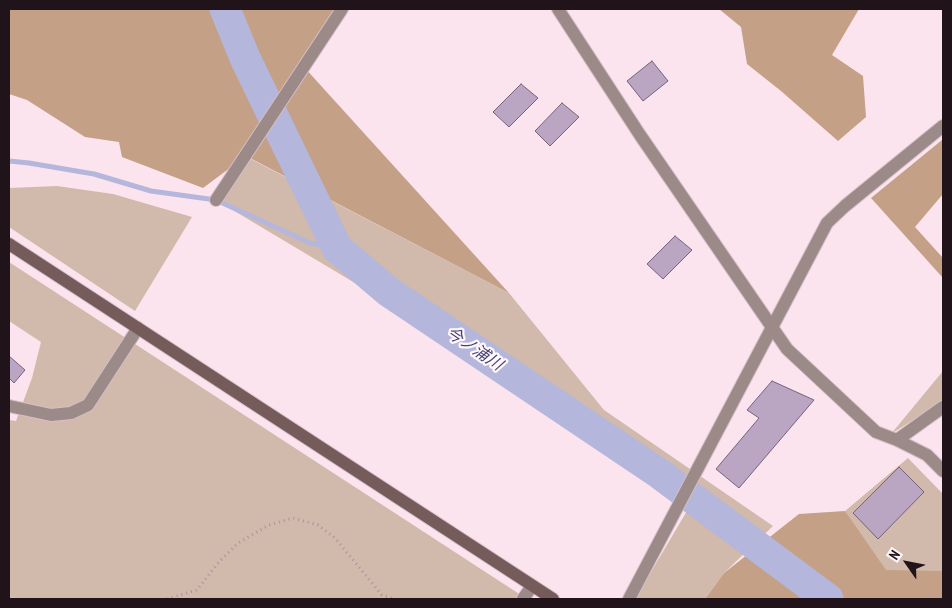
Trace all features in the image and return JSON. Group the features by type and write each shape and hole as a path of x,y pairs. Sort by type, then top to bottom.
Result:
{"street":[{"path":"216,200 342,9"},
{"path":"558,9 640,135 787,349 876,432 927,455 943,471"},
{"path":"629,599 827,223 943,126"},
{"path":"9,244 553,599"},
{"path":"9,406 51,415 71,413 88,405 138,328"},
{"path":"897,440 943,407"},
{"path":"523,599 532,586"}],"path":[{"path":"167,599 197,590 217,564 238,543 269,525 293,518 318,525 335,538 382,595 394,599"}],"shaded area":[{"path":"9,9 342,9 304,67 509,293 246,156 203,188 122,157 119,142 85,137 27,100 9,94"},
{"path":"719,9 859,9 832,55 863,76 866,117 838,141 747,64 741,27"},
{"path":"942,140 943,194 915,227 943,258 943,278 871,198"},
{"path":"245,156 509,293 604,410 773,526 724,573 705,599 635,599 694,499 499,379 375,295 216,200"},
{"path":"57,186 113,194 192,217 135,311 9,227 9,188"},
{"path":"9,262 527,599 9,599 9,420 16,421 32,378 41,342 9,321"},
{"path":"943,371 943,401 891,434"},
{"path":"908,458 943,494 943,572 882,573 845,511"},
{"path":"845,511 886,570 943,571 943,599 705,599 724,573 799,514"}],"building":[{"path":"652,61 668,81 643,101 627,81"},
{"path":"521,84 538,98 509,127 493,112"},
{"path":"562,103 579,117 550,146 535,131"},
{"path":"675,236 692,250 663,279 647,264"},
{"path":"9,356 25,370 14,383 9,378"},
{"path":"772,381 814,400 739,488 716,469 759,418 747,410"},
{"path":"899,467 924,492 878,539 853,513"}],"waterway":[{"name":"今ノ浦川","path":"225,9 245,58 337,248 389,292 660,474 828,599"},
{"path":"9,161 94,174 151,191 216,200 310,243 337,248"}]}
